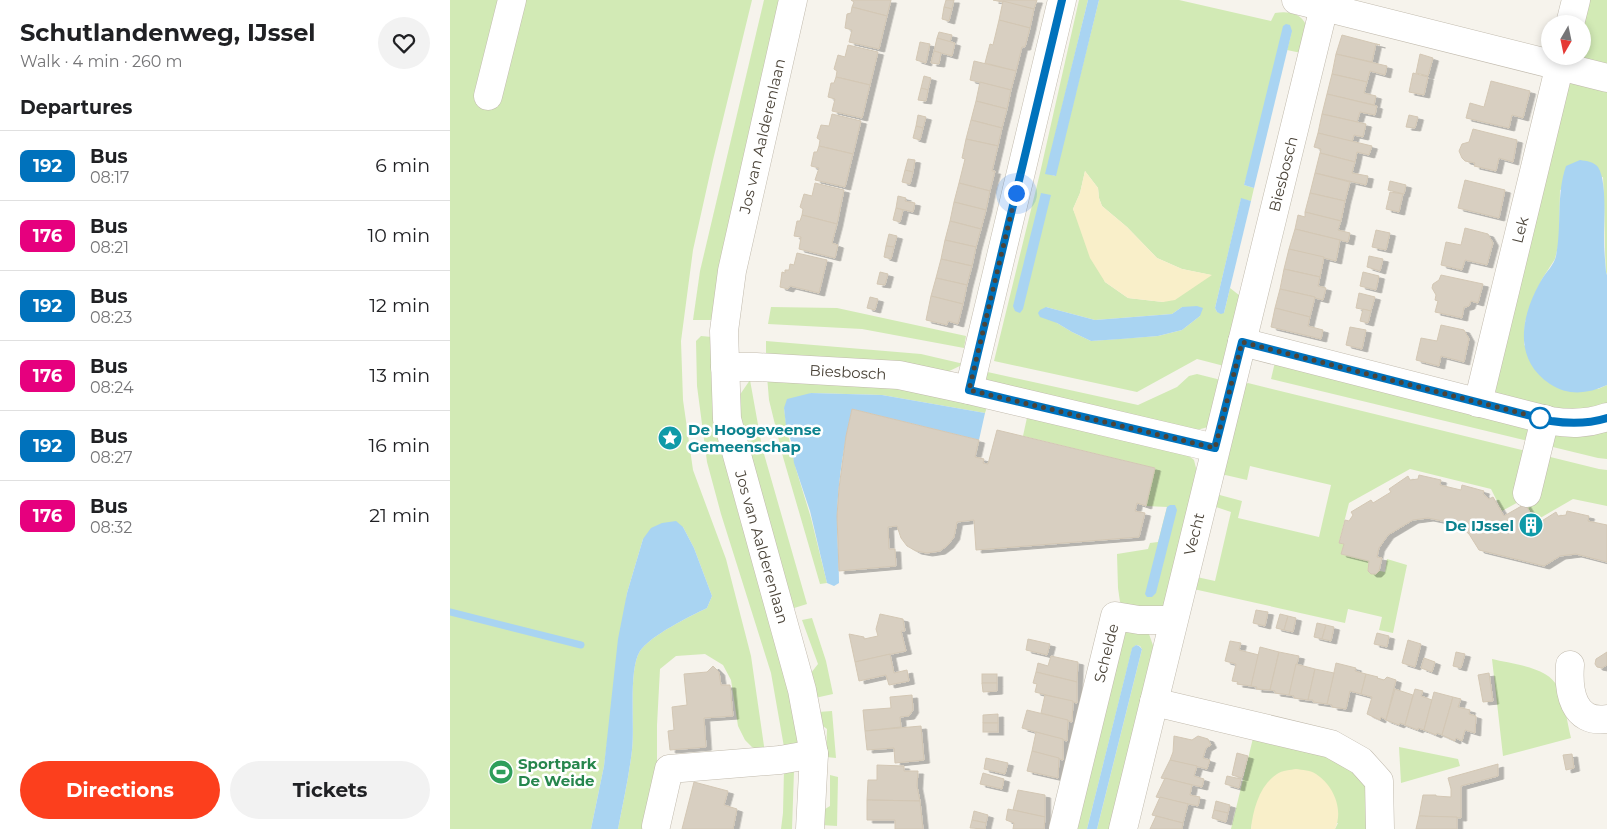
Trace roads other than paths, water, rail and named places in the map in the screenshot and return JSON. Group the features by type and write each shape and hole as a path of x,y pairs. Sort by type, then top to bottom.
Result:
{"street":[{"path":"488,96 512,0"},
{"name":"Jos van Aalderenlaan","path":"793,0 732,270 724,331 727,419 802,690 814,754 810,829"},
{"path":"969,390 1062,0"},
{"path":"1296,0 1541,56"},
{"path":"1572,15 1576,0"},
{"name":"Biesbosch","path":"725,367 756,366 899,375 1215,448 1324,7"},
{"name":"Lek","path":"1478,403 1560,65"},
{"path":"1572,65 1607,78"},
{"path":"1242,342 1544,419 1577,424 1590,423 1607,418"},
{"path":"1527,493 1544,419"},
{"name":"Vecht","path":"1173,620 1215,448"},
{"name":"Schelde","path":"1063,829 1115,616 1139,620 1173,620"},
{"path":"1123,829 1173,620"},
{"path":"1570,665 1569,684 1579,710 1593,720 1607,719"},
{"path":"1154,702 1331,744 1361,761 1379,781 1380,829"},
{"path":"656,826 669,769 780,760 814,754"}],"water":[{"path":"1088,0 1099,0 1056,176 1045,174"},
{"path":"1286,24 1290,25 1292,31 1254,188 1244,185 1283,26"},
{"path":"1580,160 1596,165 1603,181 1604,246 1607,275 1607,385 1585,392 1571,392 1550,384 1538,373 1529,361 1525,348 1524,334 1529,306 1556,256 1561,188 1566,166"},
{"path":"1041,193 1051,195 1023,309 1020,313 1015,311 1013,306"},
{"path":"1241,198 1251,201 1224,313 1221,314 1215,308"},
{"path":"1197,306 1203,308 1200,316 1182,330 1158,336 1091,341 1057,323 1040,317 1038,313 1046,307 1095,320 1172,314 1182,307"},
{"path":"811,393 882,395 985,413 979,440 852,409 844,449 839,490 837,517 839,583 834,586 827,583 810,511 794,463 791,441 786,426 784,408 787,399"},
{"path":"1175,505 1177,510 1156,593 1152,597 1147,597 1145,594 1167,507"},
{"path":"676,521 683,527 694,548 712,596 707,608 661,633 640,651 634,671 632,750 618,829 591,829 604,766 618,639 627,593 643,539 651,528 662,523"},
{"path":"1136,645 1142,649 1097,829 1087,829 1132,648"}],"waterway":[{"path":"450,612 581,645"}],"place":[{"name":"De Hoogeveense Gemeenschap","path":"670,438"},
{"name":"De IJssel","path":"1531,525"},
{"name":"Sportpark De Weide","path":"501,772"}]}
